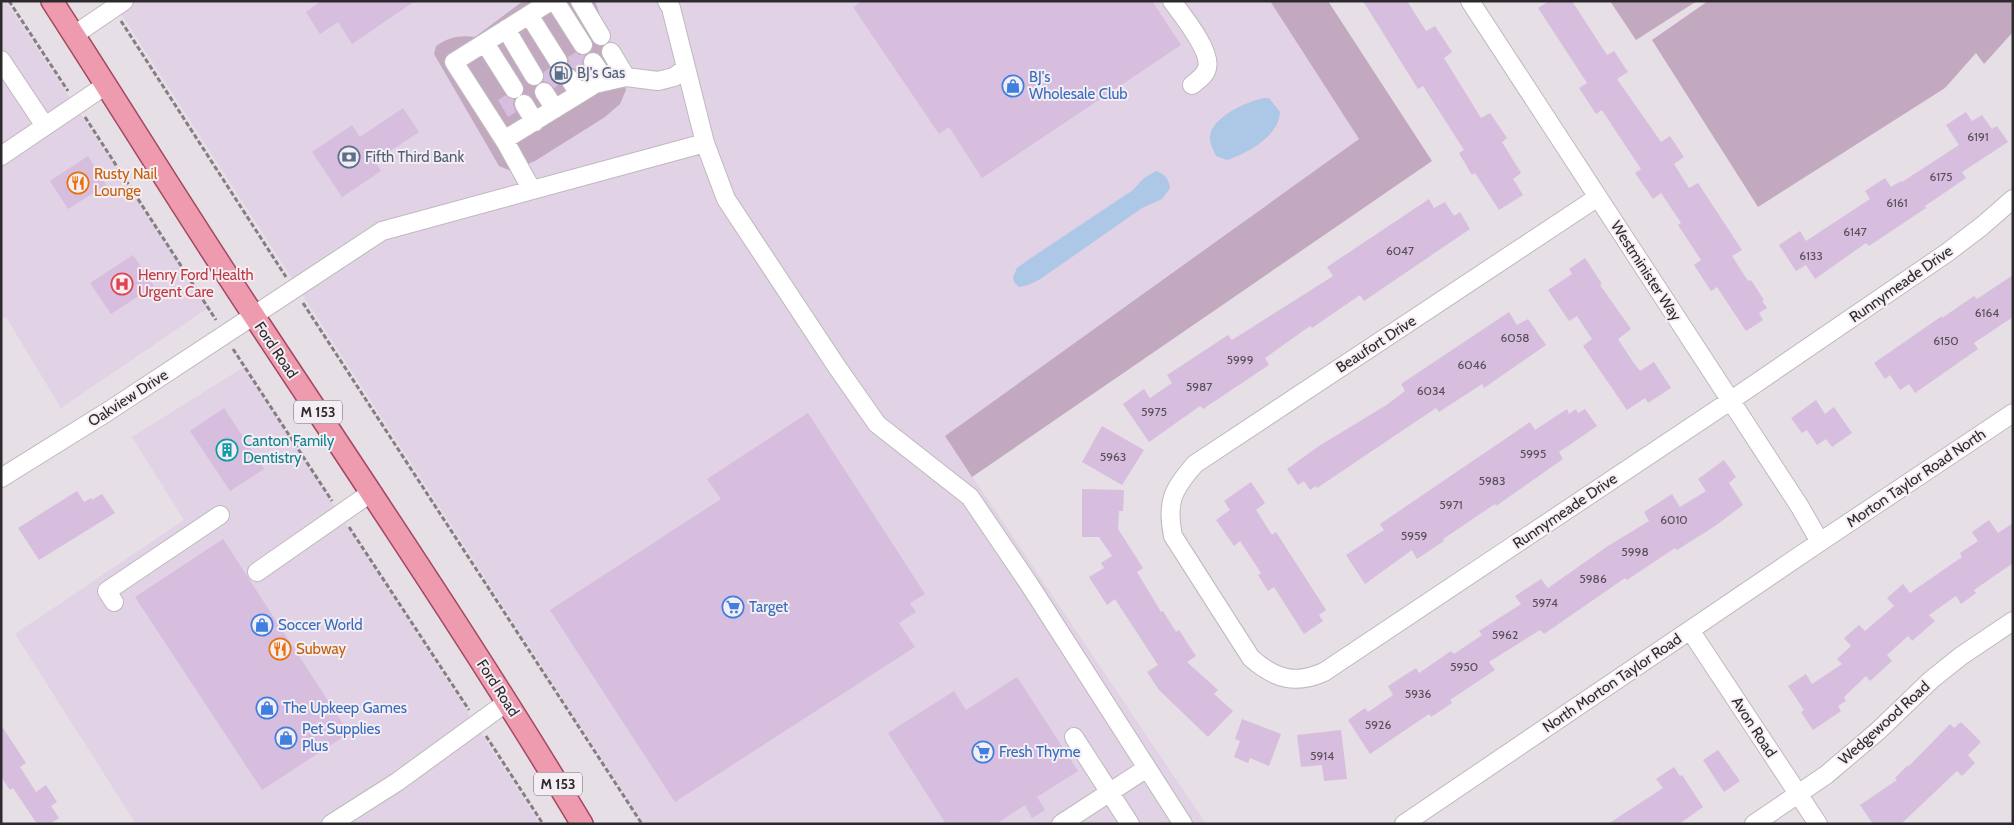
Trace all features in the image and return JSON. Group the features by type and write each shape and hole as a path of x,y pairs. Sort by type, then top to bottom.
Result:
{"main road":[{"name":"Ford Road","path":"52,1 253,315 372,492 507,702 582,824"}],"street":[{"path":"532,190 504,140 454,62 551,1"},
{"path":"555,1 583,45"},
{"path":"580,1 601,36"},
{"path":"667,1 671,8 705,143 726,199 877,424 970,497 1029,584 1183,824"},
{"path":"1172,1 1206,53 1208,66 1203,77 1192,85"},
{"name":"Westminister Way","path":"1470,1 1800,507 1820,542"},
{"path":"74,35 118,5"},
{"path":"529,15 558,61"},
{"path":"506,29 534,76"},
{"path":"485,43 514,89"},
{"path":"611,52 626,77"},
{"path":"1,60 45,126"},
{"path":"593,62 606,81"},
{"path":"504,140 579,94 606,81 626,77 658,81 674,77 686,68"},
{"path":"569,78 579,94"},
{"path":"1,156 106,85"},
{"path":"544,92 555,109"},
{"path":"524,104 535,122"},
{"name":"Oakview Drive","path":"1,478 107,412 382,231 705,143"},
{"name":"Beaufort Drive","path":"1170,506 1174,492 1181,480 1195,464 1598,197"},
{"name":"Runnymeade Drive","path":"1170,506 1170,519 1177,542 1251,658 1264,669 1284,678 1305,678 1324,672 1948,252 2013,199"},
{"name":"Morton Taylor Road North","path":"1820,542 2013,413"},
{"path":"257,572 372,492"},
{"path":"114,602 108,591 220,515"},
{"name":"North Morton Taylor Road","path":"1404,824 1820,542"},
{"name":"Wedgewood Road","path":"1754,824 1852,754 1931,680 2013,621"},
{"name":"Avon Road","path":"1690,630 1818,824"},
{"path":"331,824 397,782 507,702"},
{"path":"1074,737 1130,824"},
{"path":"1061,824 1147,768"}],"path":[{"path":"9,1 69,92"},
{"path":"118,5 293,288 642,824"},
{"path":"89,123 223,334 543,824"}],"shaded area":[{"path":"1,1 6,1 208,308 61,408 6,317 1,319"},
{"path":"113,1 1270,1 1359,139 945,436 1206,824 644,824"},
{"path":"523,1 595,1 626,90 620,104 605,117 535,161 511,171 499,166 434,54 436,46 455,37 475,37"},
{"path":"1270,1 1328,1 1432,161 972,477 945,436 1359,139"},
{"path":"1610,1 1697,1 1636,40"},
{"path":"1708,1 2013,1 2013,32 1984,64 1976,53 1945,88 1758,207 1652,40"},
{"path":"244,367 540,824 136,824 15,634 184,520 132,437"}],"water":[{"path":"1263,98 1269,98 1280,112 1274,129 1261,142 1244,153 1227,160 1216,156 1210,139 1216,123 1231,111"},
{"path":"1156,171 1168,179 1170,188 1162,199 1142,208 1039,280 1019,287 1014,282 1013,277 1017,268 1133,190 1144,178"}],"building":[{"path":"321,1 415,1 352,44 338,22 320,34 306,12"},
{"name":"BJ's Wholesale Club","path":"862,1 1152,1 1181,45 982,178 949,127 939,134 853,7"},
{"path":"1363,1 1407,1 1426,31 1435,26 1452,52 1444,58 1481,118 1490,113 1507,138 1502,142 1521,173 1513,179 1523,195 1499,210 1475,173 1472,175 1459,153 1464,150 1423,86 1418,89"},
{"path":"1549,1 1572,1 1607,55 1614,51 1628,72 1617,79 1661,142 1670,136 1684,157 1674,164 1689,188 1698,183 1742,250 1732,256 1748,281 1751,280 1767,308 1759,313 1763,320 1746,331 1717,287 1711,291 1694,265 1701,260 1678,225 1681,223 1661,193 1653,199 1635,173 1641,169 1602,110 1596,114 1579,88 1587,83 1538,8"},
{"path":"576,52 579,55 585,55 582,62 585,69 579,73 574,68 565,68 569,61 568,57"},
{"path":"550,68 554,71 562,71 558,78 560,84 554,88 549,83 543,81 544,72"},
{"path":"506,95 514,100 513,105 516,112 508,117 498,100"},
{"name":"Fifth Third Bank","path":"403,108 419,132 375,161 381,171 342,197 312,152 352,125 360,137"},
{"path":"1966,112 1972,121 1982,115 1992,129 1997,126 2008,142 1962,172 1966,178 1925,206 1926,208 1869,246 1866,243 1815,279 1806,265 1796,271 1779,245 1800,231 1806,241 1870,199 1865,191 1885,178 1891,187 1902,182 1959,145 1946,125"},
{"name":"Rusty Nail Lounge","path":"88,156 106,185 68,209 50,181"},
{"path":"1429,199 1434,208 1445,202 1454,216 1460,212 1470,229 1364,301 1360,295 1312,328 1310,326 1265,358 1269,365 1203,409 1200,406 1149,442 1123,404 1144,389 1150,398 1172,383 1167,375 1228,335 1232,340 1333,276 1327,267"},
{"name":"Henry Ford Health Urgent Care","path":"133,255 154,286 111,314 90,283"},
{"path":"1585,258 1602,284 1600,285 1631,329 1618,339 1633,362 1640,371 1654,362 1671,388 1648,403 1645,398 1627,410 1583,346 1592,339 1577,316 1569,321 1548,290 1572,274 1569,269"},
{"path":"2013,275 2013,317 1974,343 1978,349 1915,393 1909,384 1900,390 1890,375 1885,379 1874,363 1942,316 1942,318 1974,296 1977,299"},
{"path":"1509,312 1517,325 1528,319 1546,345 1484,388 1482,384 1439,412 1436,408 1317,488 1316,486 1310,490 1304,481 1298,485 1287,469 1319,446 1388,404 1405,391 1401,384"},
{"path":"1816,400 1825,414 1834,407 1852,433 1832,447 1826,439 1817,445 1807,430 1802,433 1791,418"},
{"name":"Canton Family Dentistry","path":"224,408 264,469 230,491 190,431"},
{"path":"1567,409 1569,414 1576,409 1578,413 1585,409 1597,426 1559,452 1563,459 1496,506 1495,504 1443,539 1444,541 1417,559 1412,550 1365,584 1346,555 1384,530 1380,524 1530,422 1535,430"},
{"name":"Target","path":"808,413 925,594 910,603 916,612 899,623 915,647 675,802 550,610 721,499 707,479"},
{"path":"1102,426 1144,450 1122,485 1082,462"},
{"path":"1724,460 1736,477 1729,483 1743,505 1715,526 1677,550 1675,548 1627,580 1625,578 1544,634 1540,630 1489,662 1495,670 1450,700 1452,703 1431,717 1429,714 1370,754 1348,720 1365,708 1368,712 1393,695 1388,686 1416,668 1419,673 1451,651 1454,654 1482,635 1479,631 1521,604 1515,596 1541,579 1548,588 1608,546 1649,521 1644,512 1672,494 1680,507 1706,491 1698,479"},
{"path":"1251,482 1265,503 1256,510 1272,535 1276,532 1326,610 1319,615 1323,621 1304,634 1274,587 1268,591 1258,575 1261,573 1240,541 1234,546 1216,520 1230,510 1224,501"},
{"path":"1082,489 1124,490 1123,511 1119,511 1118,529 1143,568 1137,572 1161,612 1163,611 1176,632 1179,630 1196,656 1187,662 1218,690 1214,694 1233,711 1208,737 1159,690 1147,672 1158,665 1115,599 1107,605 1089,577 1104,568 1101,563 1112,556 1099,537 1082,537"},
{"path":"77,491 84,502 102,494 115,513 39,560 18,528"},
{"path":"1989,520 1998,533 2013,523 2013,563 1974,590 1976,593 1961,604 1956,596 1929,615 1935,621 1912,641 1908,636 1887,655 1892,661 1870,681 1866,676 1844,697 1846,701 1838,706 1841,711 1813,730 1801,712 1804,710 1788,686 1806,674 1812,684 1842,664 1837,659 1851,646 1844,638 1859,625 1865,631 1894,606 1887,598 1903,584 1910,593 1962,557 1960,553 1978,541 1972,532"},
{"path":"223,539 349,733 262,790 135,597"},
{"name":"Fresh Thyme","path":"1017,677 1078,771 1037,797 1045,810 1032,818 1025,805 996,824 946,824 888,733 954,691 966,710"},
{"path":"1242,719 1281,734 1269,766 1250,758 1248,763 1234,757 1240,741 1235,739"},
{"path":"1961,722 1981,742 1968,755 1975,763 1962,776 1957,771 1901,824 1873,824 1860,805 1897,780 1895,778 1950,724 1954,728"},
{"path":"1,725 26,763 20,767 36,792 46,785 57,802 51,806 59,818 50,824 37,824 13,788 10,790 1,777"},
{"path":"1341,730 1347,779 1324,781 1322,765 1301,767 1297,735"},
{"path":"1718,750 1740,781 1724,792 1703,760"},
{"path":"1674,767 1680,776 1682,775 1703,807 1679,824 1608,824 1663,788 1656,779"}],"place":[{"name":"BJ's Gas","path":"561,73"},
{"name":"BJ's Wholesale Club","path":"1013,86"},
{"name":"Fifth Third Bank","path":"349,157"},
{"name":"Rusty Nail Lounge","path":"78,183"},
{"name":"Henry Ford Health Urgent Care","path":"122,284"},
{"name":"Canton Family Dentistry","path":"227,450"},
{"name":"Target","path":"733,607"},
{"name":"Soccer World","path":"262,625"},
{"name":"Subway","path":"280,649"},
{"name":"The Upkeep Games","path":"267,708"},
{"name":"Pet Supplies Plus","path":"286,738"},
{"name":"Fresh Thyme","path":"983,752"}]}
